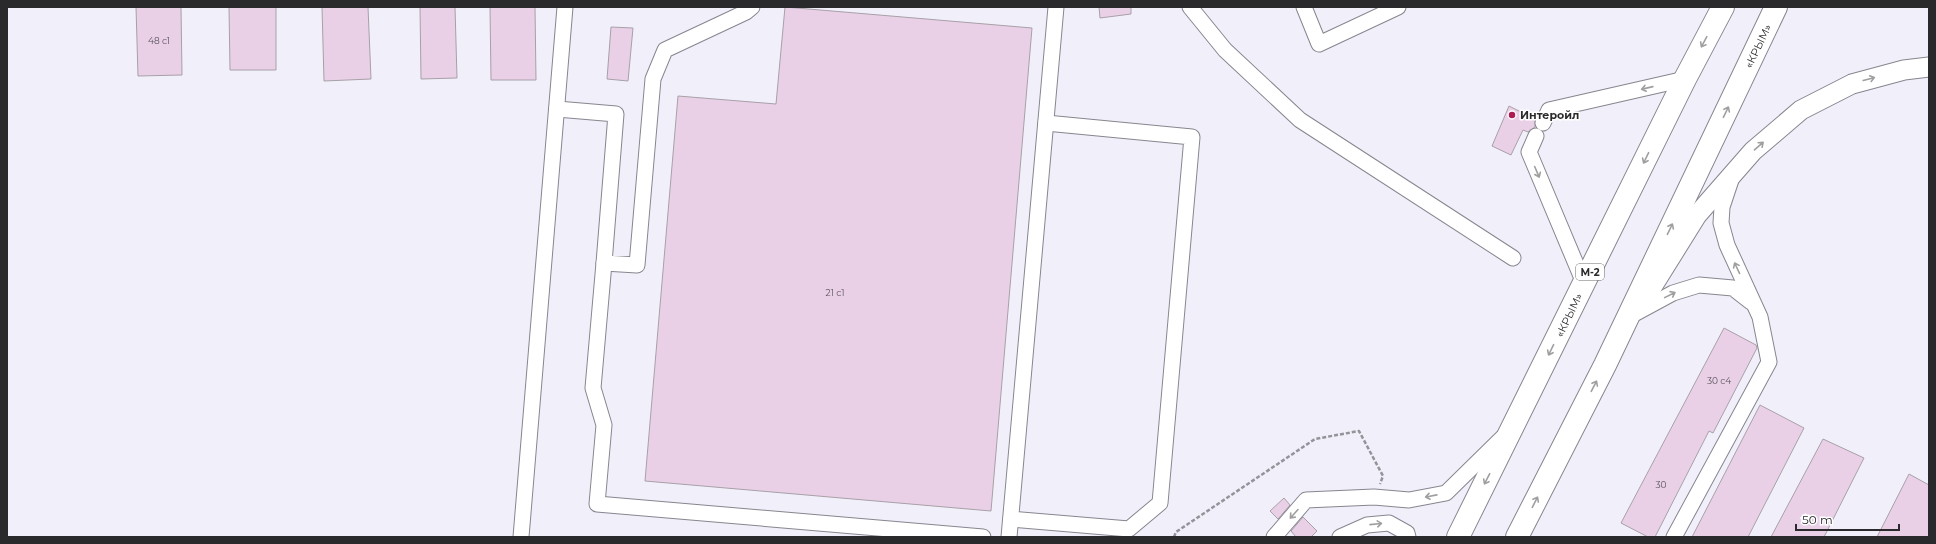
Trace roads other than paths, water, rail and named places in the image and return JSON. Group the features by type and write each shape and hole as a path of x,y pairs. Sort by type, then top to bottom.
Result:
{"highway":[{"name":"«КРЫМ»","path":"1458,537 1685,79 1723,7"},
{"name":"«КРЫМ»","path":"1517,537 1605,365 1776,7"}],"main road":[{"path":"1605,365 1697,215 1753,151 1801,110 1852,84 1904,70 1929,68"}],"street":[{"path":"522,537 565,7"},
{"path":"604,262 637,265 653,79 666,50 746,12 752,7"},
{"path":"1009,537 1056,7"},
{"path":"1190,7 1225,50 1300,120 1513,258"},
{"path":"1304,7 1319,44 1398,7"},
{"path":"1584,283 1529,152 1549,110 1685,79"},
{"path":"556,108 616,114 593,388 604,425 597,504 983,537"},
{"path":"1011,519 1129,529 1160,503 1176,328 1192,137 1046,123"},
{"path":"1674,537 1770,362 1760,317 1726,245 1721,223 1722,207 1733,174"},
{"path":"1636,313 1673,294 1699,285 1733,288 1754,304"},
{"path":"1274,537 1306,500 1374,497 1409,500 1446,492 1513,427"},
{"path":"1340,537 1367,525 1389,523 1407,533 1408,537"}],"place":[{"name":"Интеройл","path":"1512,115"}]}
